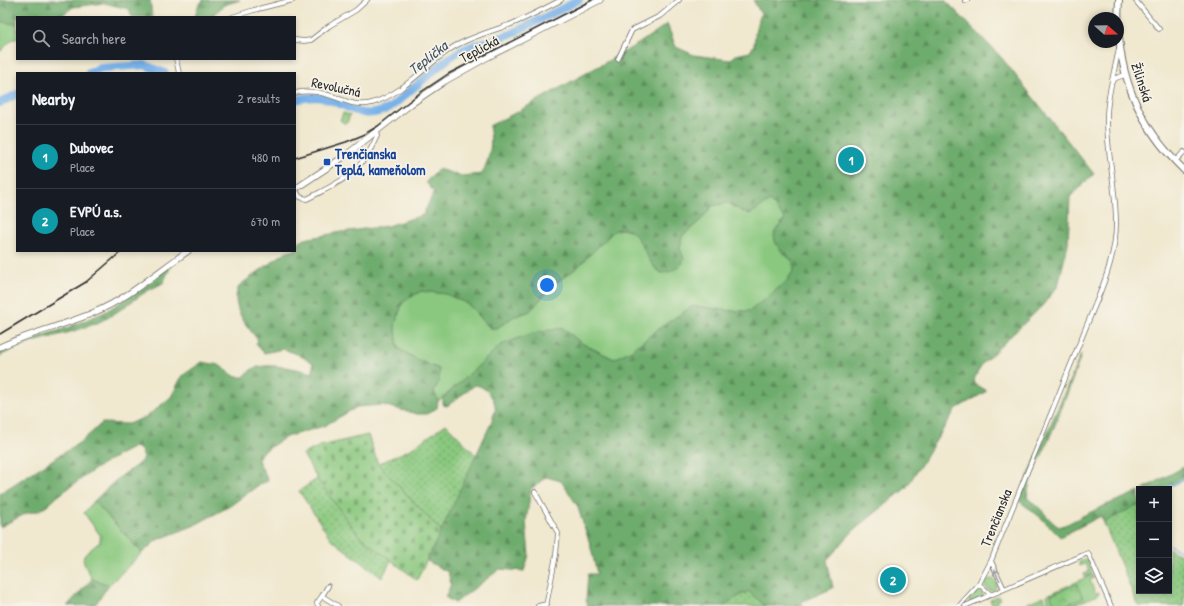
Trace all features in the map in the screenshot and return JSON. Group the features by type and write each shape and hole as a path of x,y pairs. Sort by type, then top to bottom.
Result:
{"main road":[{"name":"Teplická","path":"296,188 345,156 411,104 445,81 484,59 599,0"},
{"name":"Žilinská","path":"1118,12 1119,0"},
{"name":"Žilinská","path":"1120,48 1125,75 1130,92 1139,110 1150,129 1184,170"},
{"path":"0,347 96,312 132,292 186,252"}],"street":[{"path":"235,16 293,0"},
{"path":"296,40 311,40 329,26 356,10 366,0"},
{"name":"Revolučná","path":"296,93 317,92 356,105 372,104 402,88 458,44 530,16 561,0"},
{"path":"618,60 632,30 660,16 679,0"},
{"path":"1135,0 1159,29"},
{"name":"Trenčianska","path":"959,606 979,584 991,561 1103,285 1114,244 1116,225 1116,210 1107,128 1108,100 1119,48"},
{"path":"176,60 179,72"},
{"path":"1112,82 1116,78 1125,75"},
{"name":"Teplická","path":"296,191 300,197 308,199 344,180 365,160 377,136 376,132"},
{"path":"1175,161 1184,152"},
{"path":"535,492 558,534 556,555 547,605 538,606"},
{"path":"965,606 1088,553 1111,606"},
{"path":"991,561 1004,589"},
{"path":"979,584 991,595"},
{"path":"318,606 317,603 328,586"},
{"path":"322,596 338,606"}],"green space":[{"path":"0,0 150,0 153,16 132,16 129,9 104,3 73,7 61,16 16,16 16,24 0,22"},
{"path":"203,0 240,0 224,5 212,16 195,16 198,6"},
{"path":"753,0 945,0 1001,57 1094,174 1070,197 1068,244 1058,286 1042,306 982,364 975,377 974,383 987,391 956,409 906,488 853,531 827,560 833,588 801,602 803,606 765,606 748,591 723,606 588,606 586,600 588,574 597,574 590,544 577,505 561,481 546,477 531,489 526,522 529,555 524,571 500,569 455,603 445,597 451,584 448,572 427,561 491,423 495,411 494,402 490,394 483,388 475,385 447,406 443,405 443,398 501,345 532,333 563,328 581,343 614,359 632,350 661,327 693,306 733,311 750,311 786,282 794,270 793,261 780,248 774,236 778,227 785,219 770,201 750,214 743,212 728,203 712,206 701,220 682,236 680,249 684,259 680,265 671,271 664,273 661,273 651,262 640,242 632,232 626,229 615,230 578,267 554,284 530,311 513,317 497,328 490,328 468,304 446,294 421,291 403,302 395,324 398,348 418,360 439,369 439,381 434,391 438,401 437,408 427,414 417,414 382,405 357,407 324,426 286,437 261,453 258,460 268,481 260,484 230,506 193,526 157,540 142,553 94,501 117,479 142,460 143,454 140,449 134,447 92,471 47,506 38,511 27,513 0,527 0,493 82,441 102,423 128,424 146,417 171,397 182,376 202,362 219,365 236,377 244,377 251,370 264,366 282,367 313,373 313,363 297,354 283,349 264,353 256,344 258,340 248,328 240,314 236,300 240,285 286,252 296,252 296,244 305,239 341,232 387,226 423,215 434,192 426,182 438,169 462,176 482,174 490,150 491,139 489,126 517,112 638,44 667,24 676,47 694,55 730,60 736,55 750,52 754,45 756,27 761,14"},
{"path":"0,22 16,24 16,39 13,39 0,52"},
{"path":"343,113 350,115 347,123 340,120"},
{"path":"770,201 785,219 778,227 774,236 780,248 793,261 794,270 786,282 750,311 733,311 693,306 661,327 632,350 614,359 581,343 563,328 456,386 438,401 434,391 439,381 439,369 418,360 398,348 395,324 403,302 421,291 446,294 468,304 490,328 497,328 513,317 530,311 554,284 578,267 615,230 627,229 636,233 651,263 657,270 682,264 684,259 680,249 682,236 701,220 712,206 728,202 743,212"},
{"path":"171,266 163,283 147,291 105,319 78,330 32,342 0,356 0,350 10,345 67,328 105,312 143,288"},
{"path":"1081,355 1058,418 1033,474 1027,497 1059,527 1136,492 1136,506 1104,523 1101,516 1060,537 1040,517 1019,501 1025,483"},
{"path":"446,424 476,455 441,531 378,464 411,449"},
{"path":"368,435 378,464 441,531 417,580 359,536 319,482 303,454 320,446"},
{"path":"1184,467 1184,479 1171,486 1149,486"},
{"path":"317,479 359,536 391,560 382,578 331,539 299,491"},
{"path":"94,501 142,553 109,585 92,579 83,562 85,555 100,542 100,535 84,513"},
{"path":"1136,506 1136,594 1172,594 1172,551 1184,557 1184,606 1138,606 1104,523"},
{"path":"1084,559 1088,561 1092,569 1092,574 1085,577 1084,574 1089,572 1086,564 1080,566 1079,562"},
{"path":"1092,575 1094,578 1090,580 1095,593 1099,592 1098,595 1071,606 1049,606 1047,595"},
{"path":"92,579 109,585 95,605 67,606"},
{"path":"989,579 993,579 997,585 993,591 989,591 985,587 985,583"},
{"path":"1077,584 1083,598 1063,606 1055,606 1051,595"},
{"path":"978,590 981,590 984,596 970,603 969,600"},
{"path":"748,591 765,606 723,606"},
{"path":"999,596 1001,599 996,601 998,605 993,606 990,600"},
{"path":"1044,596 1047,606 1020,606 1023,605"}],"waterway":[{"name":"Teplička","path":"296,100 317,97 336,102 361,113 379,112 391,107 449,58 460,51 511,34 579,0"},
{"name":"Teplička","path":"91,72 101,68 145,65 162,72"},
{"name":"Teplička","path":"0,103 16,95"},
{"path":"1169,486 1184,478"},
{"path":"1172,547 1184,553"}],"railway":[{"path":"296,158 363,135 378,126 421,92 448,74 592,0"},
{"path":"0,334 86,282 121,252"}],"place":[{"name":"Dubovec","path":"851,160"},
{"name":"Trenčianska Teplá, kameňolom","path":"327,162"},
{"name":"EVPÚ a.s.","path":"893,580"}]}
